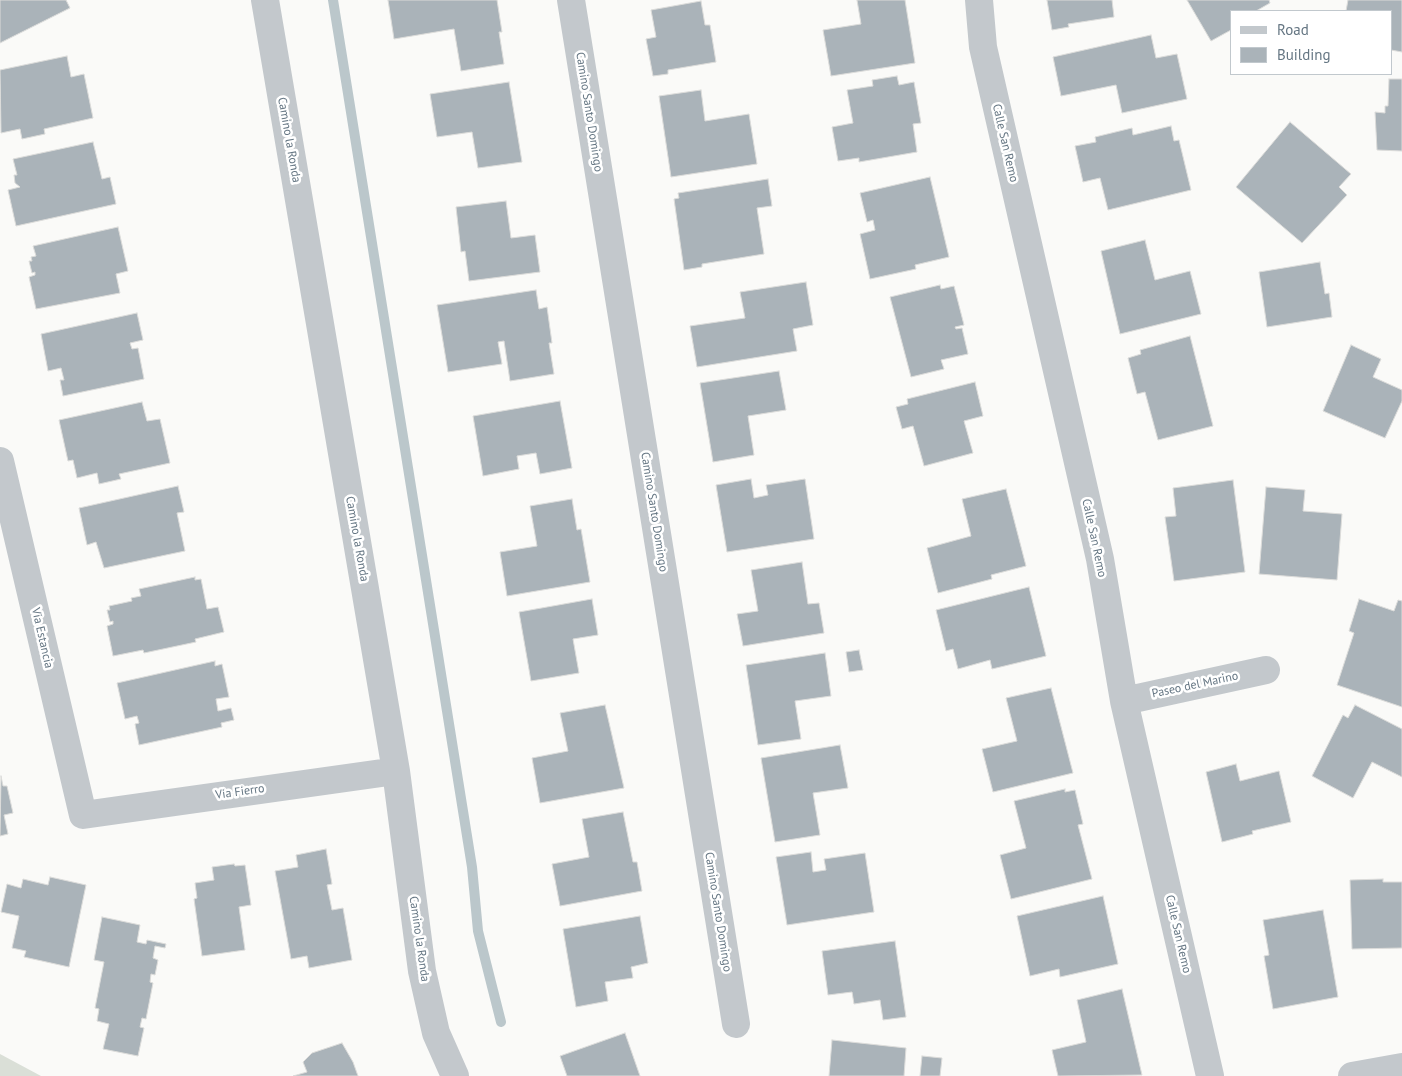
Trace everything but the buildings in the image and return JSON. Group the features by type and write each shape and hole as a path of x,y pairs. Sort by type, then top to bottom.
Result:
{"street":[{"name":"Camino la Ronda","path":"265,0 396,771 422,971 436,1033 455,1076"},
{"name":"Camino Santo Domingo","path":"571,0 736,1024"},
{"name":"Calle San Remo","path":"979,0 983,47 1100,559 1124,700 1210,1076"},
{"name":"Via Estancia","path":"0,461 83,815"},
{"name":"Paseo del Marino","path":"1124,700 1266,670"},
{"name":"Via Fierro","path":"83,815 396,771"},
{"path":"1352,1076 1402,1067"}],"shaded area":[{"path":"0,1054 41,1076 0,1076"}],"waterway":[{"path":"333,0 472,867 478,931 501,1022"}]}
